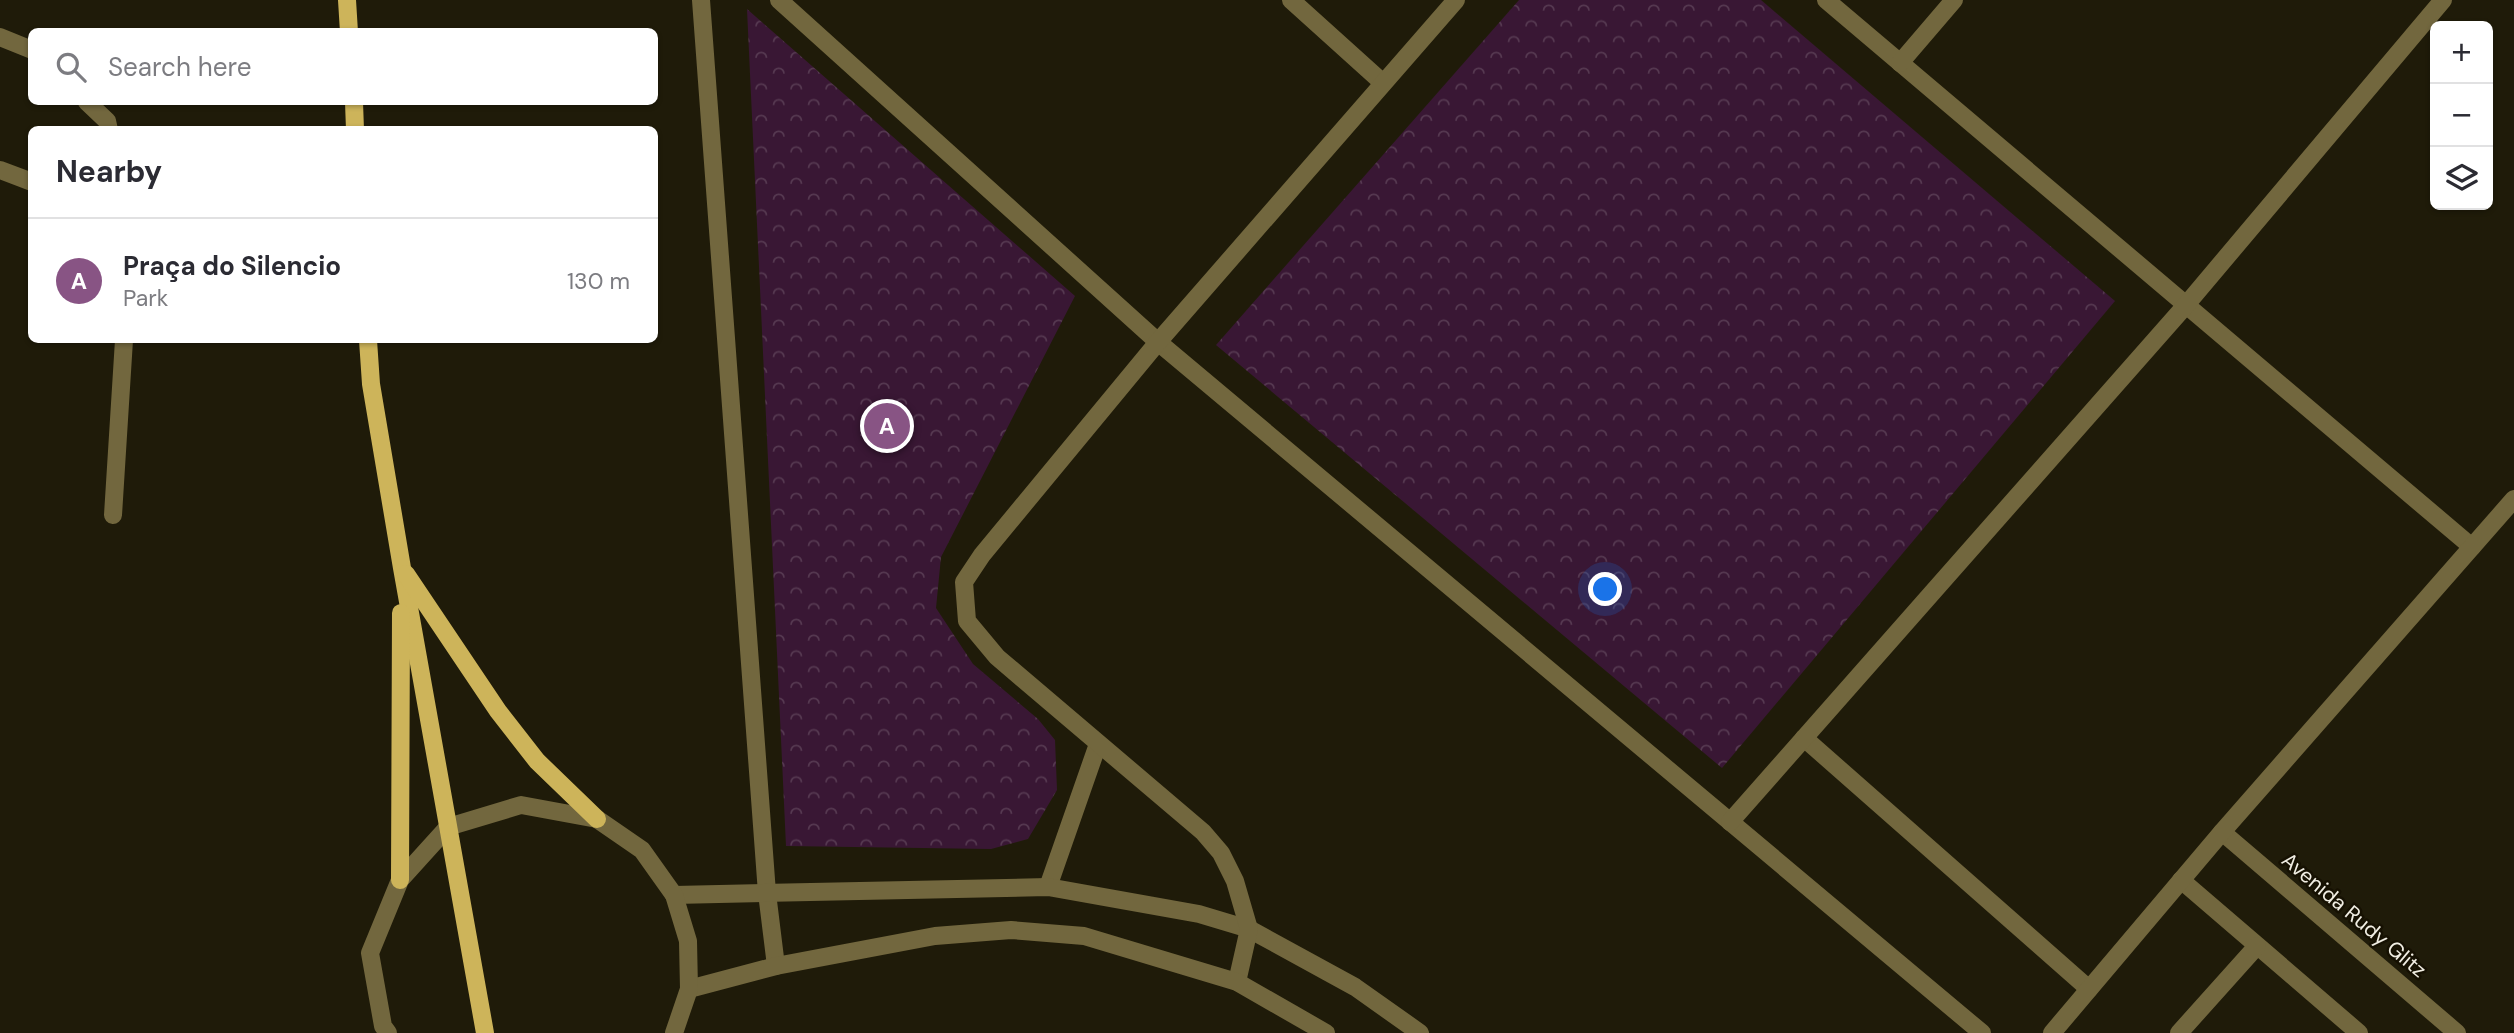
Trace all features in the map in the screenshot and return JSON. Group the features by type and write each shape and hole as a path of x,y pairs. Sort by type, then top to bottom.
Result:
{"main road":[{"path":"347,0 349,28"},
{"path":"354,105 355,126"},
{"path":"368,343 371,384 402,568 485,1033"},
{"path":"402,568 498,711 537,761 597,820"},
{"path":"400,880 402,568"}],"street":[{"path":"701,0 767,893 776,966"},
{"path":"779,0 1157,342 1982,1033"},
{"path":"1291,0 1383,83"},
{"path":"1237,982 1249,929 1235,881 1221,853 1203,832 997,657 967,621 964,582 982,555 1157,342 1455,0"},
{"path":"1826,0 2473,547"},
{"path":"1900,63 1954,0"},
{"path":"1730,822 2186,305 2444,0"},
{"path":"0,37 28,48"},
{"path":"90,105 107,121 108,126"},
{"path":"0,170 28,181"},
{"path":"113,515 124,343"},
{"path":"2052,1033 2222,832 2514,499"},
{"path":"1804,738 2089,989"},
{"path":"1048,887 1098,744"},
{"path":"388,1033 383,1026 370,953 400,880 448,827 521,805 597,820 642,850 674,895 688,941 689,989 674,1033"},
{"name":"Avenida Rudy Glitz","path":"2222,832 2457,1033"},
{"path":"2181,880 2359,1033"},
{"path":"674,895 1048,887 1199,914 1249,929 1355,987 1420,1033"},
{"path":"689,989 776,966 935,936 1011,930 1083,936 1237,982 1326,1033"},
{"path":"2179,1033 2257,946"}],"green space":[{"path":"1519,0 1761,0 2115,301 1722,768 1216,345"},
{"path":"747,9 1075,296 941,557 936,608 973,664 1038,719 1055,740 1057,790 1028,839 991,849 786,846"}],"place":[{"name":"Praça do Silencio","path":"887,426"}]}
